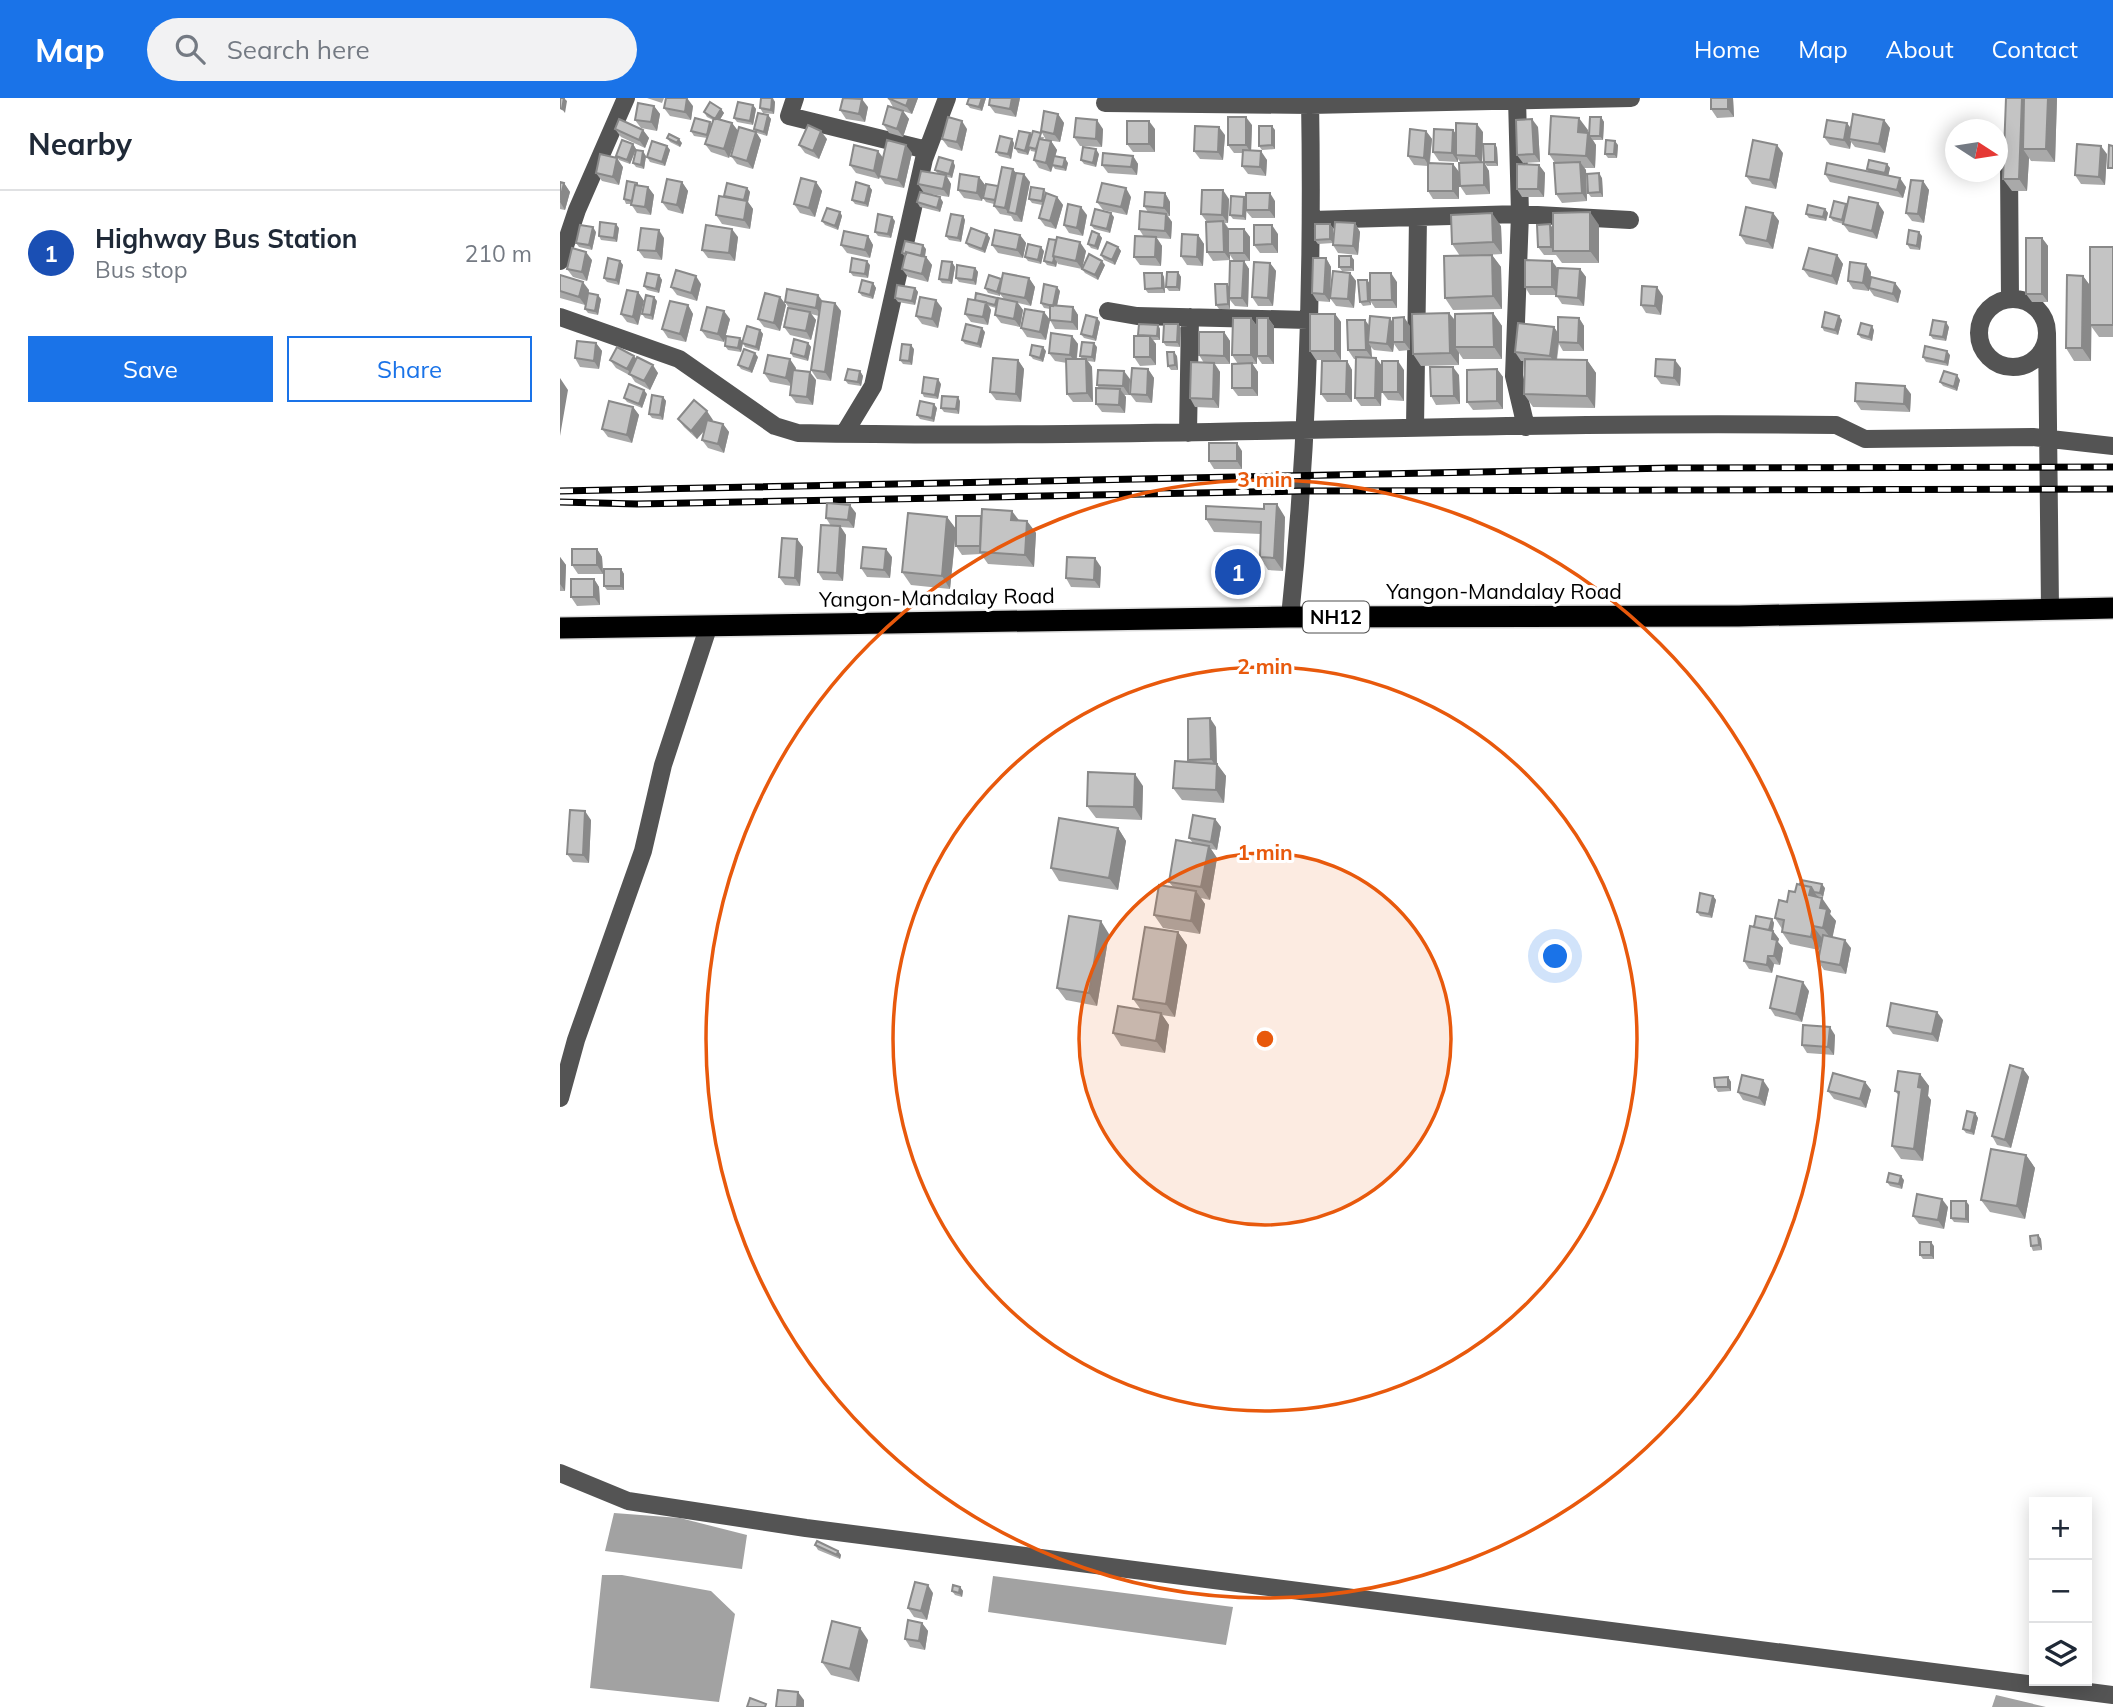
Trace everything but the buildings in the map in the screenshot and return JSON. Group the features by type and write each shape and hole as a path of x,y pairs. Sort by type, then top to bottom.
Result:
{"highway":[{"name":"Yangon-Mandalay Road","path":"560,628 708,628 1290,617 1739,616 2113,607"}],"street":[{"path":"560,261 577,210 626,98"},
{"path":"795,98 789,116 927,150"},
{"path":"844,433 873,386 927,150 947,98"},
{"path":"1105,103 1631,98"},
{"path":"1517,99 1520,214 1514,376 1526,427"},
{"path":"1290,617 1303,491 1312,220 1310,102"},
{"path":"2009,152 2010,299"},
{"path":"1312,220 1520,214 1630,219"},
{"path":"1415,428 1418,217"},
{"path":"2047,333 2040,353 2023,365 2012,367 1992,360 1980,342 1979,330 1989,309 2010,299 2032,304 2040,313 2047,333 2050,609"},
{"path":"1108,312 1137,316 1308,320"},
{"path":"560,317 679,359 775,426 798,433 1188,433 1526,427 1641,422 1836,425 1866,439 2033,438 2113,446"},
{"path":"1188,433 1190,317"},
{"path":"560,1098 565,1065 643,851 663,765 708,628"},
{"path":"560,1473 628,1501 806,1528 2113,1695"}],"shaded area":[{"path":"614,1513 680,1518 747,1535 742,1569 605,1551"},
{"path":"602,1575 622,1575 711,1591 735,1614 719,1702 590,1688"},
{"path":"993,1576 1233,1607 1226,1645 988,1612"},
{"path":"1996,1695 2046,1707 1992,1707"}],"railway":[{"path":"560,491 1671,468 2113,467"},
{"path":"560,502 637,504 1303,491 2113,489"}],"place":[{"name":"Highway Bus Station","path":"1238,572"}]}
